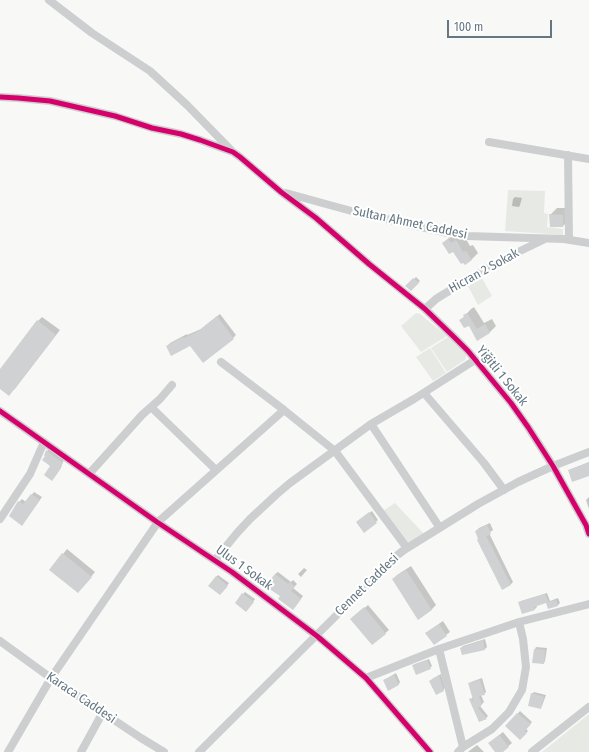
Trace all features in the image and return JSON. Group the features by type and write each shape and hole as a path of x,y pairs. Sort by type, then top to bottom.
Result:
{"street":[{"path":"49,0 92,32 150,71 187,105 233,152"},
{"path":"0,97 43,100 67,105 152,128 181,134 233,152"},
{"path":"489,142 589,159"},
{"name":"Yiğitli 1 Sokak","path":"233,152 246,161 281,192 316,218 369,264 425,309 456,338 511,403 528,427 553,466 589,533"},
{"path":"568,155 569,240"},
{"name":"Sultan Ahmet Caddesi","path":"281,192 355,212 448,233 467,236 547,238 589,243"},
{"name":"Hicran 2 Sokak","path":"425,309 444,294 512,255 547,238"},
{"path":"215,560 263,506 290,483 371,424 424,393 475,360"},
{"path":"221,362 335,451 408,548"},
{"path":"89,474 142,415 160,399 172,385"},
{"path":"424,393 439,412 461,435 504,490"},
{"path":"151,407 216,470"},
{"path":"8,752 52,678 157,522 284,410"},
{"name":"Ulus 1 Sokak","path":"0,411 157,522 244,580 317,636 366,678 430,752"},
{"path":"371,424 440,528"},
{"path":"0,518 30,474 44,442"},
{"name":"Cennet Caddesi","path":"199,752 396,556 478,504 534,474 589,452"},
{"path":"366,678 439,649 519,622 589,604"},
{"path":"439,649 460,749 492,729 509,712 522,690 526,667 523,639 519,622"},
{"name":"Karaca Caddesi","path":"0,641 52,678 164,752"},
{"path":"532,752 589,707"},
{"path":"81,752 103,712"}],"shaded area":[{"path":"508,190 545,191 544,213 548,214 547,227 563,229 563,235 505,231"},
{"path":"482,278 492,296 478,305 468,286"},
{"path":"416,313 420,314 447,336 421,352 401,326"},
{"path":"448,337 466,354 466,358 447,372 431,348"},
{"path":"430,348 446,373 433,381 416,357"},
{"path":"395,503 424,534 407,544 383,511"},
{"path":"589,714 589,752 542,752"}],"building":[{"path":"549,214 563,215 563,227 550,227"},
{"path":"448,239 451,243 456,240 463,252 466,251 472,260 465,265 463,263 461,264 453,252 449,254 442,243"},
{"path":"413,278 419,283 411,291 405,286"},
{"path":"467,313 477,329 485,324 490,333 477,341 469,326 464,328 459,320"},
{"path":"217,316 234,339 203,363 190,346 171,356 166,346 183,337 184,338 197,332"},
{"path":"37,320 56,335 9,396 0,389 0,369"},
{"path":"46,450 63,463 52,481 44,475 50,466 42,460 45,456"},
{"path":"589,463 589,476 572,482 568,470"},
{"path":"31,494 40,500 22,526 9,516 18,501 23,504"},
{"path":"369,512 377,523 364,533 356,522"},
{"path":"487,525 491,534 486,536 511,585 502,590 477,540 475,531"},
{"path":"62,553 92,577 78,593 49,570"},
{"path":"406,570 432,610 418,620 392,579"},
{"path":"275,574 288,584 290,582 295,587 291,591 301,599 293,610 278,599 280,596 265,586"},
{"path":"216,576 228,586 220,595 208,586"},
{"path":"242,593 254,602 246,612 235,603"},
{"path":"545,594 548,602 556,600 558,606 548,609 546,603 534,607 535,610 522,614 518,602"},
{"path":"364,607 386,634 372,645 350,619"},
{"path":"439,624 447,636 434,645 425,633"},
{"path":"483,640 485,650 462,655 460,648"},
{"path":"534,649 545,650 544,664 532,663"},
{"path":"427,660 431,669 416,675 412,665"},
{"path":"394,675 399,685 388,691 383,680"},
{"path":"439,675 444,691 436,695 429,681"},
{"path":"480,680 485,695 479,696 482,705 478,708 487,719 479,722 469,699 471,698 474,703 468,683"},
{"path":"531,693 544,697 541,709 528,706"},
{"path":"517,713 531,724 525,731 527,733 520,740 505,726"},
{"path":"499,735 509,747 503,752 495,752 488,743"}],"cycle path":[{"path":"0,97 50,101 115,116 152,128 181,134 200,140 233,152 240,157 425,309 468,351 511,403 528,427 553,466 586,525 589,534"},
{"path":"0,411 157,522 232,572 317,636 366,678 430,752"}]}
